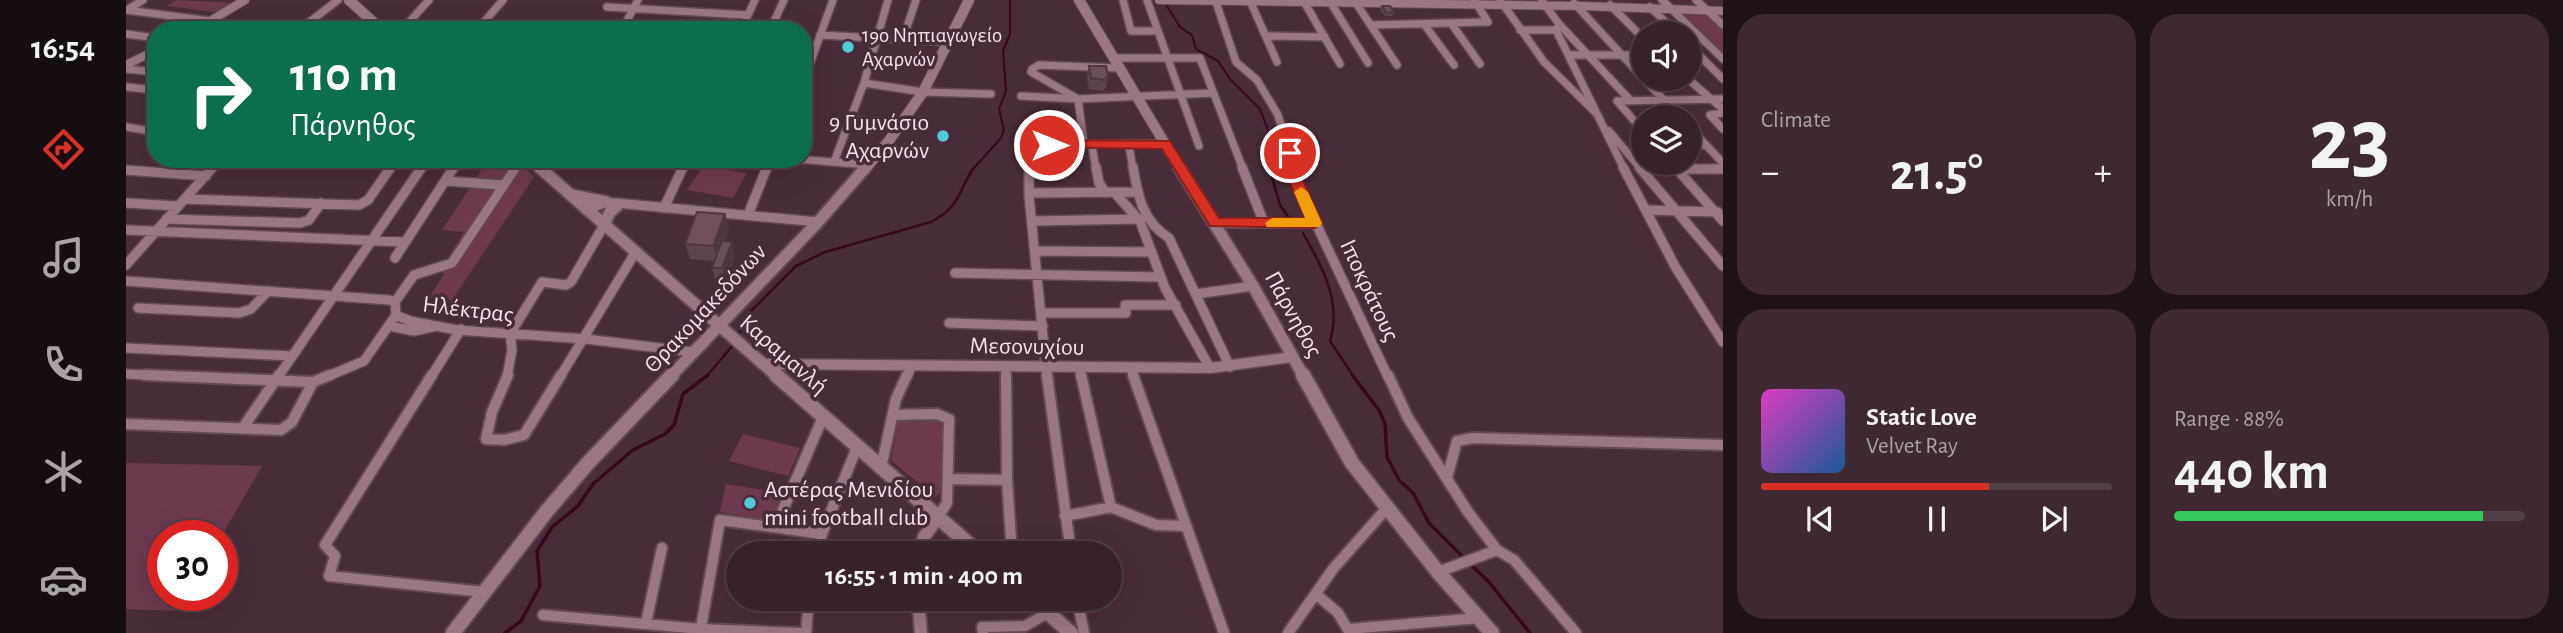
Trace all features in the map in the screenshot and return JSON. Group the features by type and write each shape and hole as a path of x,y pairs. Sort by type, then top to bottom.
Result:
{"main road":[{"path":"349,0 372,21"},
{"name":"Θρακομακεδόνων","path":"453,633 588,463 818,222 901,125 923,92 969,0"},
{"name":"Πάρνηθος","path":"1079,0 1253,286 1352,463 1386,509 1443,570 1492,633"},
{"name":"Καραμανλή","path":"540,168 965,541"},
{"path":"569,195 616,203 604,225"},
{"path":"1046,611 1071,633"}],"street":[{"path":"126,10 143,0"},
{"path":"126,10 211,21 245,0"},
{"path":"311,21 338,0"},
{"path":"410,21 429,0"},
{"path":"485,21 503,0"},
{"path":"627,21 638,0"},
{"path":"744,21 755,0"},
{"path":"774,21 783,0"},
{"path":"812,55 833,0"},
{"path":"834,162 864,83 888,0"},
{"path":"902,39 916,0"},
{"path":"1123,0 1131,31 1157,31"},
{"path":"1147,0 1199,146"},
{"path":"1160,0 1525,0 1723,11"},
{"path":"1500,0 1544,62 1601,119"},
{"path":"1662,0 1722,57"},
{"path":"1696,0 1723,25"},
{"name":"Ιποκράτους","path":"1218,1 1238,65 1257,80 1278,115 1294,176 1408,418 1497,550 1514,560 1576,633"},
{"path":"1371,25 1488,22 1474,1"},
{"path":"1542,1 1558,27 1569,55 1687,288 1723,342"},
{"path":"1248,2 1277,62"},
{"path":"1304,2 1340,64"},
{"path":"1331,2 1368,63"},
{"path":"1355,2 1397,65"},
{"path":"1574,3 1631,65"},
{"path":"1603,3 1631,28"},
{"path":"607,7 747,15"},
{"path":"1650,7 1665,21"},
{"path":"1451,23 1480,64"},
{"path":"1424,24 1454,65"},
{"path":"1520,30 1558,27 1590,56 1630,100"},
{"path":"126,34 147,37"},
{"path":"820,34 948,42"},
{"path":"1266,36 1325,37"},
{"path":"127,65 147,55"},
{"path":"1569,55 1631,55"},
{"path":"1701,55 1722,57"},
{"path":"1701,57 1723,79"},
{"path":"1210,368 1160,278 1141,219 1129,203 1099,183 1078,99 1031,72 1032,68 1039,65 1200,58 1264,223"},
{"path":"127,65 147,70"},
{"path":"864,83 923,92 991,94"},
{"path":"126,87 147,89"},
{"path":"1701,90 1723,111 1710,115 1723,129"},
{"path":"1655,91 1669,105"},
{"path":"1021,96 1078,99 1212,93"},
{"path":"1617,101 1723,97"},
{"path":"1617,101 1631,117"},
{"path":"849,119 901,125"},
{"path":"126,127 147,130"},
{"path":"1607,130 1614,134 1723,266"},
{"path":"1701,140 1723,163"},
{"path":"1069,541 1037,274 1029,193 1029,147 1032,144 1166,144"},
{"path":"1129,146 1139,204 1161,233 1169,238 1230,367"},
{"path":"1701,147 1723,151"},
{"path":"812,160 869,164"},
{"path":"126,265 213,168"},
{"path":"185,199 359,205 368,200 391,168"},
{"path":"242,429 422,168"},
{"path":"395,258 454,168"},
{"path":"395,302 414,275 452,263 514,168"},
{"path":"664,208 683,168"},
{"path":"748,215 766,168"},
{"path":"1701,168 1723,169"},
{"path":"126,170 206,176"},
{"path":"1683,175 1719,212 1723,221"},
{"path":"446,181 502,185"},
{"path":"1029,193 1138,192"},
{"path":"126,203 177,206"},
{"path":"166,219 300,223 309,220 320,203"},
{"path":"586,209 616,203 818,222"},
{"path":"1646,210 1719,212"},
{"path":"1032,221 1141,219"},
{"path":"1215,223 1315,223"},
{"path":"604,225 570,282 566,285 541,282 510,334 514,355 510,374 486,435 491,440 524,435 635,253"},
{"path":"126,230 405,243"},
{"path":"1035,251 1152,252"},
{"path":"955,272 1160,278"},
{"name":"Ηλέκτρας","path":"126,281 395,302 394,327 401,330 426,330 438,326 693,352"},
{"path":"1196,294 1253,286"},
{"path":"138,308 239,313 251,309 268,291"},
{"path":"1042,313 1126,313 1125,305 1176,305"},
{"path":"126,374 313,382 364,361 393,318"},
{"path":"949,323 1043,326"},
{"path":"461,329 325,545 326,550 335,556 329,576 484,592"},
{"path":"126,348 292,356"},
{"name":"Μεσονυχίου","path":"762,364 1210,368 1292,357"},
{"path":"881,468 899,390 912,365"},
{"path":"1006,367 1007,480 1011,541"},
{"path":"1079,367 1111,507"},
{"path":"1131,368 1224,633"},
{"path":"126,424 281,430 287,427 313,382"},
{"path":"893,415 937,414 949,419 947,503 923,541"},
{"path":"776,526 823,417"},
{"path":"1447,478 1453,448 1457,441 1469,438 1723,445"},
{"path":"821,541 857,447"},
{"path":"948,479 1007,480"},
{"path":"1065,516 1111,507 1156,524 1185,526"},
{"path":"1288,633 1333,569 1386,509"},
{"path":"700,631 720,520 822,534"},
{"path":"646,623 662,548"},
{"path":"1443,570 1497,550"},
{"path":"1316,594 1338,613 1349,631 1425,628 1479,618"},
{"path":"543,615 646,623 700,631 804,633 807,611"},
{"path":"919,611 921,633"},
{"path":"1080,611 1084,633"},
{"path":"982,630 1027,627 1037,624 1048,613"}],"shaded area":[{"path":"177,0 235,3 220,13 167,6"},
{"path":"1681,14 1708,15 1723,29 1723,53 1701,33 1701,21 1689,21"},
{"path":"483,168 524,168 534,177 452,300 429,298 444,274 440,270 464,232 442,230"},
{"path":"702,168 747,173 733,198 687,190"},
{"path":"905,416 941,417 947,422 945,488 935,497 891,460 898,421"},
{"path":"743,434 800,448 788,476 729,461"},
{"path":"126,463 262,466 231,520 147,520 147,610 126,609"},
{"name":"Αστέρας Μενιδίου mini football club","path":"726,484 783,493 772,521 720,512"}],"building":[{"path":"1382,6 1390,6 1394,12 1386,13"},
{"path":"1089,66 1106,66 1106,80 1091,78"},
{"path":"697,212 725,214 713,246 685,244"},
{"path":"722,241 732,242 722,268 712,268"}],"waterway":[{"path":"973,169 1001,138 1004,130 999,109 1006,91 1003,51 1010,34 1010,0"},
{"path":"1167,6 1180,27 1192,35 1196,49 1218,61 1230,79 1260,109 1268,130 1269,169"},
{"path":"738,336 745,317 796,266 825,252 931,222 954,204 974,167"},
{"path":"1269,167 1280,205 1289,218"},
{"path":"1303,233 1323,271 1332,298 1334,312 1330,341 1354,377"},
{"path":"707,376 733,345"},
{"path":"1352,375 1379,410 1385,424 1387,457 1399,480 1413,493 1429,523 1463,557"},
{"path":"505,633 521,621 540,586 537,551 552,527 578,506 593,484 633,450 665,434 674,425 683,394 707,376"},
{"path":"1470,564 1488,581 1530,633"}],"slow traffic":[{"path":"1272,223 1315,223 1301,192"}],"place":[{"name":"19ο Νηπιαγωγείο Αχαρνών","path":"848,47"},
{"name":"9 Γυμνάσιο Αχαρνών","path":"943,136"},
{"name":"Αστέρας Μενιδίου mini football club","path":"750,503"}],"route":[{"path":"1049,145 1166,144 1215,223 1315,223 1294,176 1290,153"}]}
